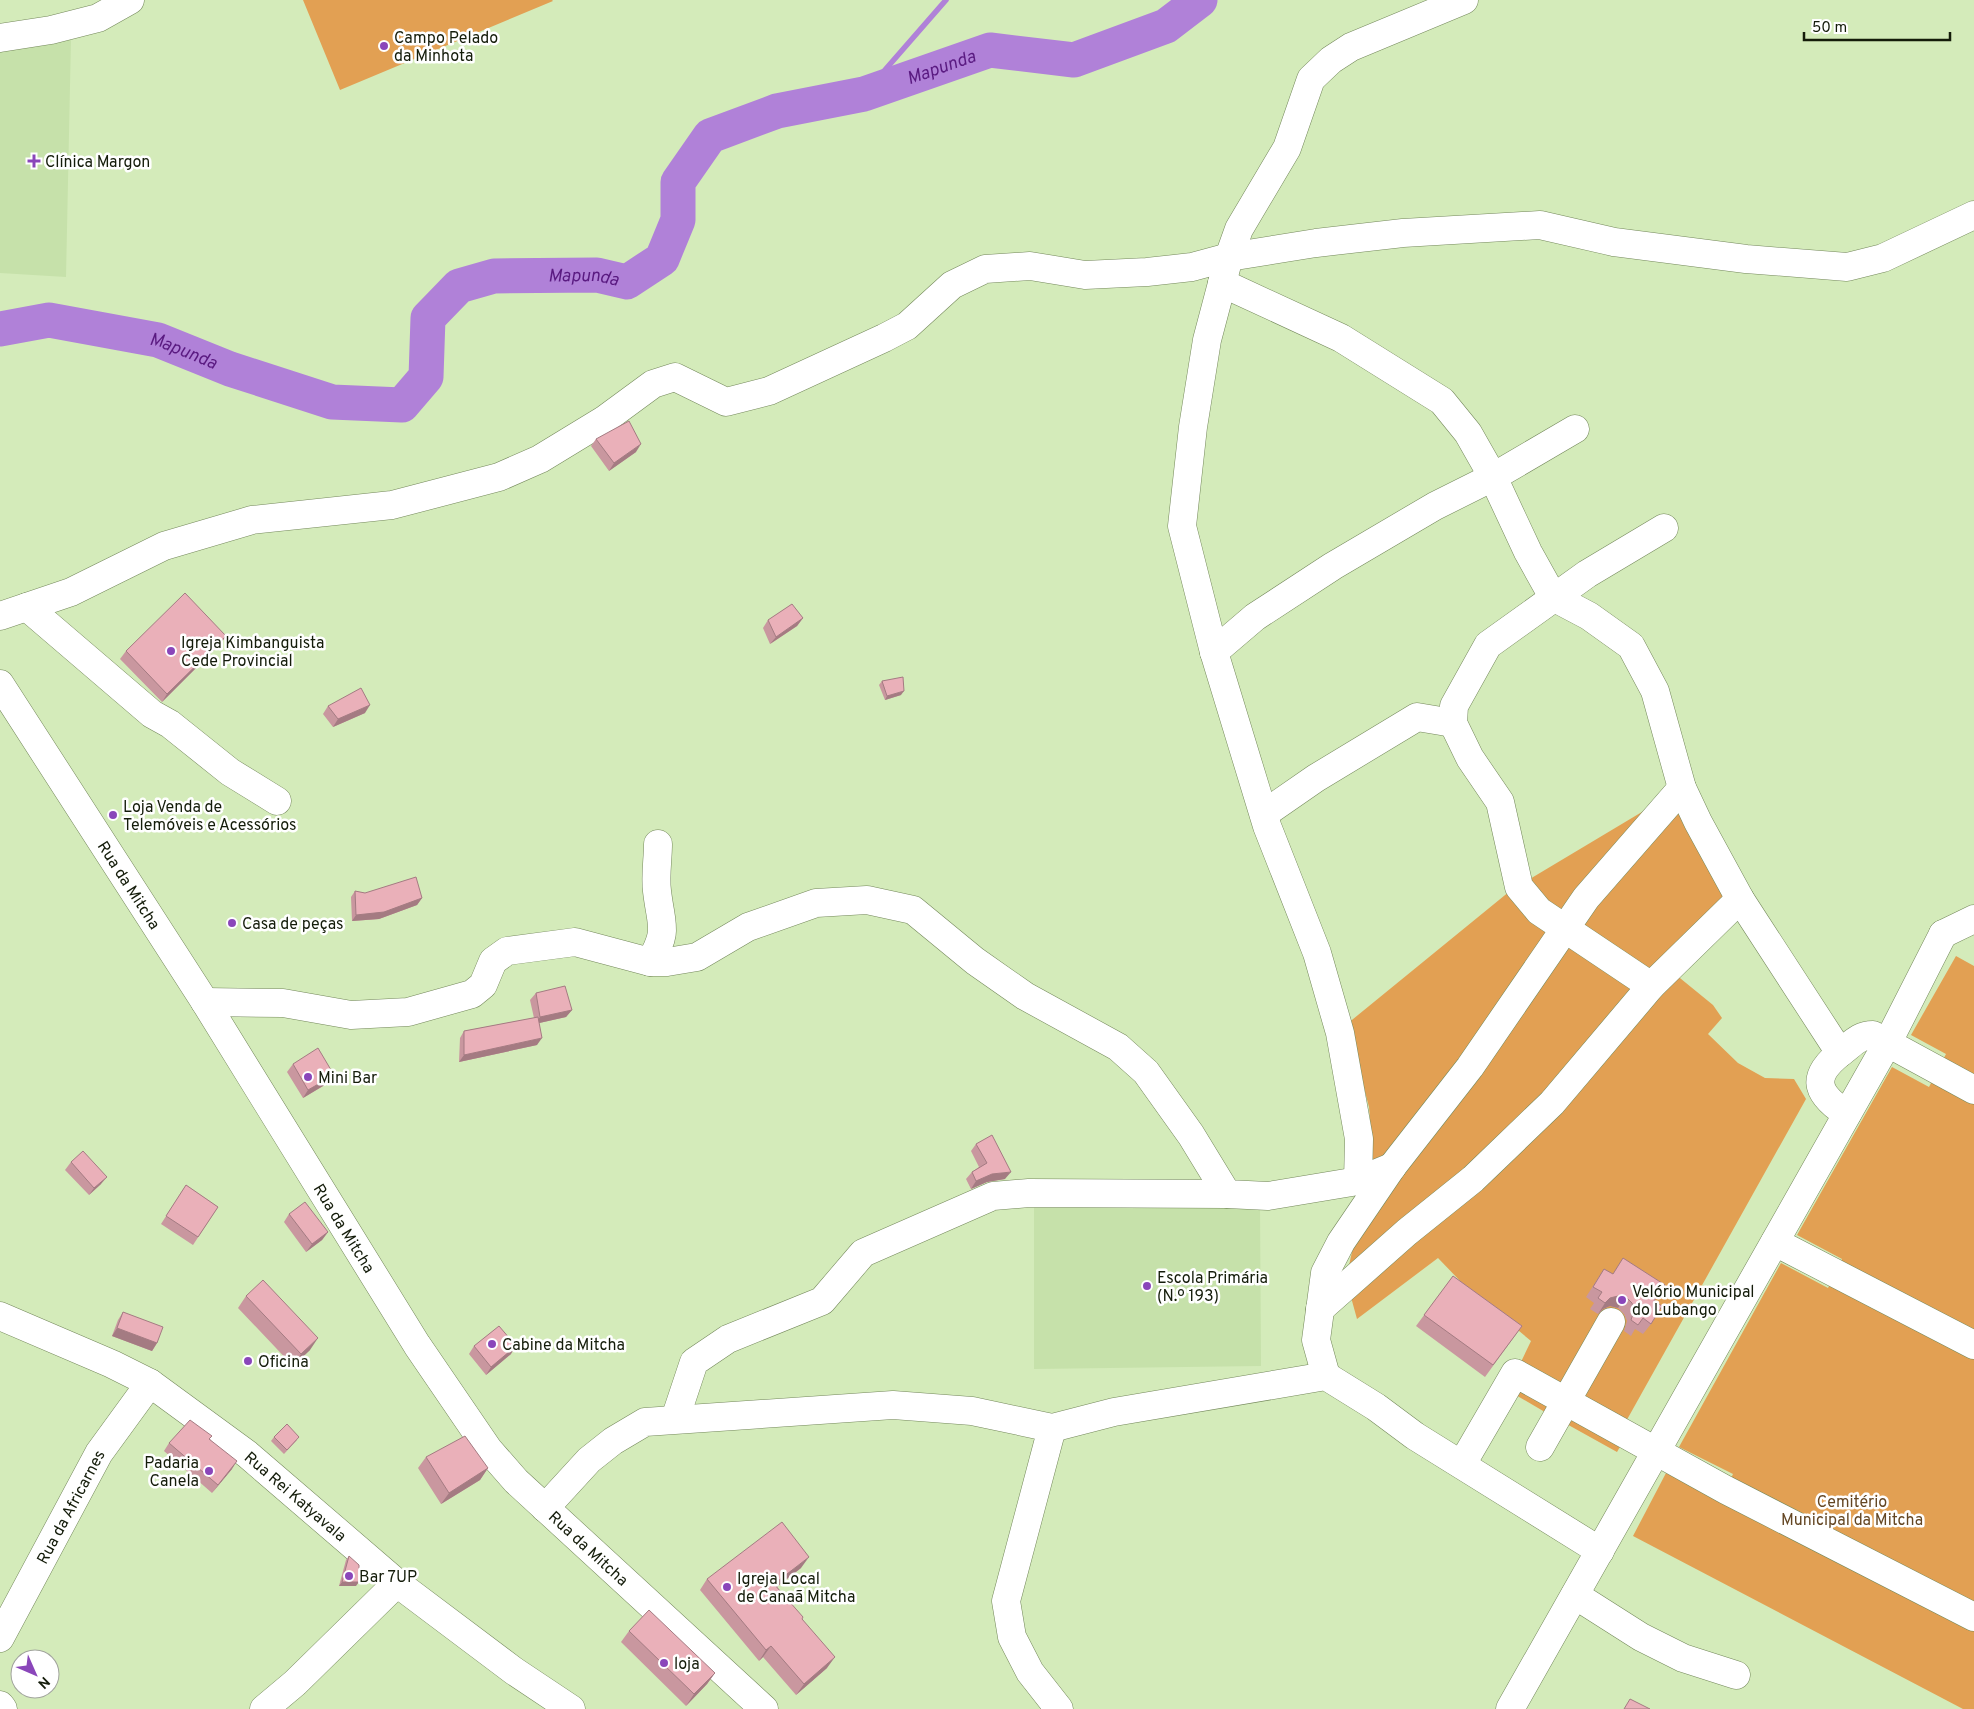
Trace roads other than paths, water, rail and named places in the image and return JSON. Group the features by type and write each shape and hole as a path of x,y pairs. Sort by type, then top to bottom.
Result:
{"street":[{"path":"0,38 51,30 98,18 130,0"},
{"path":"1358,1181 1359,1139 1340,1033 1317,953 1264,814 1214,652 1182,526 1193,427 1207,340 1229,257 1239,229 1287,148 1312,79 1331,60 1351,47 1464,0"},
{"path":"0,616 72,592 164,546 252,520 392,505 499,477 540,459 604,420 653,384 675,377 726,402 769,391 907,326 952,285 985,269 1030,266 1085,275 1138,273 1192,267 1229,257 1403,233 1540,225 1614,242 1746,259 1847,267 1883,258 1974,215"},
{"path":"1222,283 1341,338 1442,401 1468,433 1493,477 1528,552 1553,597 1589,616 1631,646 1655,691 1682,788 1740,899 1840,1053"},
{"path":"1214,652 1255,617 1333,566 1435,506 1493,477 1574,429"},
{"path":"1651,986 1539,911 1519,886 1500,802 1470,758 1453,723 1454,706 1488,645 1553,597 1664,528"},
{"path":"27,607 152,714 170,724 230,772 277,801"},
{"name":"Rua da Mitcha","path":"0,684 205,1002 439,1377 488,1449 516,1482 764,1709"},
{"path":"1264,814 1316,778 1417,717 1453,723"},
{"path":"1326,1376 1316,1340 1324,1273 1341,1242 1392,1167 1470,1067 1564,928 1624,851 1682,788"},
{"path":"650,962 661,943 663,928 657,889 658,844"},
{"path":"1320,1309 1407,1232 1473,1179 1552,1103 1651,986 1740,899"},
{"path":"205,1002 283,1003 351,1015 408,1012 472,994 483,985 493,961 508,951 574,942 650,962 666,962 696,957 748,927 816,902 867,900 913,910 975,961 1025,996 1118,1047 1146,1072 1186,1128 1227,1194"},
{"path":"1510,1709 1888,1042 1943,934 1974,919"},
{"path":"1943,934 1974,938"},
{"path":"1847,1114 1832,1105 1822,1090 1820,1080 1823,1069 1863,1035 1873,1035 1888,1042 1974,1090"},
{"path":"675,1419 694,1362 728,1339 822,1301 863,1253 993,1196 1029,1193 1268,1196 1358,1181 1392,1167"},
{"path":"1775,1242 1974,1345"},
{"name":"Rua Rei Katyavala","path":"0,1316 112,1364 150,1383 247,1454 398,1583 514,1671 571,1709"},
{"path":"1540,1447 1611,1322"},
{"path":"1465,1459 1515,1372 1726,1490 1974,1617"},
{"path":"545,1508 588,1460 613,1441 645,1422 893,1405 972,1411 1052,1428 1114,1412 1326,1376 1376,1406 1415,1436 1600,1551"},
{"name":"Rua da Africarnes","path":"4,1625 99,1453 150,1383"},
{"path":"1052,1428 1006,1601 1012,1637 1030,1672 1059,1709"},
{"path":"264,1709 296,1683 398,1583"},
{"path":"1575,1595 1641,1636 1683,1658 1736,1675"},
{"path":"0,1705 3,1709"}],"waterway":[{"path":"864,94 946,0"},
{"name":"Mapunda","path":"0,329 49,320 158,340 230,369 332,402 402,405 426,377 428,318 459,286 494,276 597,275 627,282 662,259 678,220 678,182 710,136 777,111 864,94 990,50 1074,60 1166,26 1200,0"}],"place":[{"name":"Campo Pelado da Minhota","path":"384,46"},
{"name":"Clínica Margon","path":"34,161"},
{"name":"Igreja Kimbanguista Cede Provincial","path":"171,651"},
{"name":"Loja Venda de Telemóveis e Acessórios","path":"113,815"},
{"name":"Casa de peças","path":"232,923"},
{"name":"Mini Bar","path":"308,1077"},
{"name":"Escola Primária (N.º 193)","path":"1147,1286"},
{"name":"Velório Municipal do Lubango","path":"1622,1300"},
{"name":"Cabine da Mitcha","path":"492,1344"},
{"name":"Oficina","path":"248,1361"},
{"name":"Padaria Canela","path":"209,1471"},
{"name":"Bar 7UP","path":"349,1576"},
{"name":"Igreja Local de Canaã Mitcha","path":"727,1587"},
{"name":"loja","path":"664,1663"}],"park label":[{"name":"Cemitério Municipal da Mitcha","path":"1852,1510"}]}
